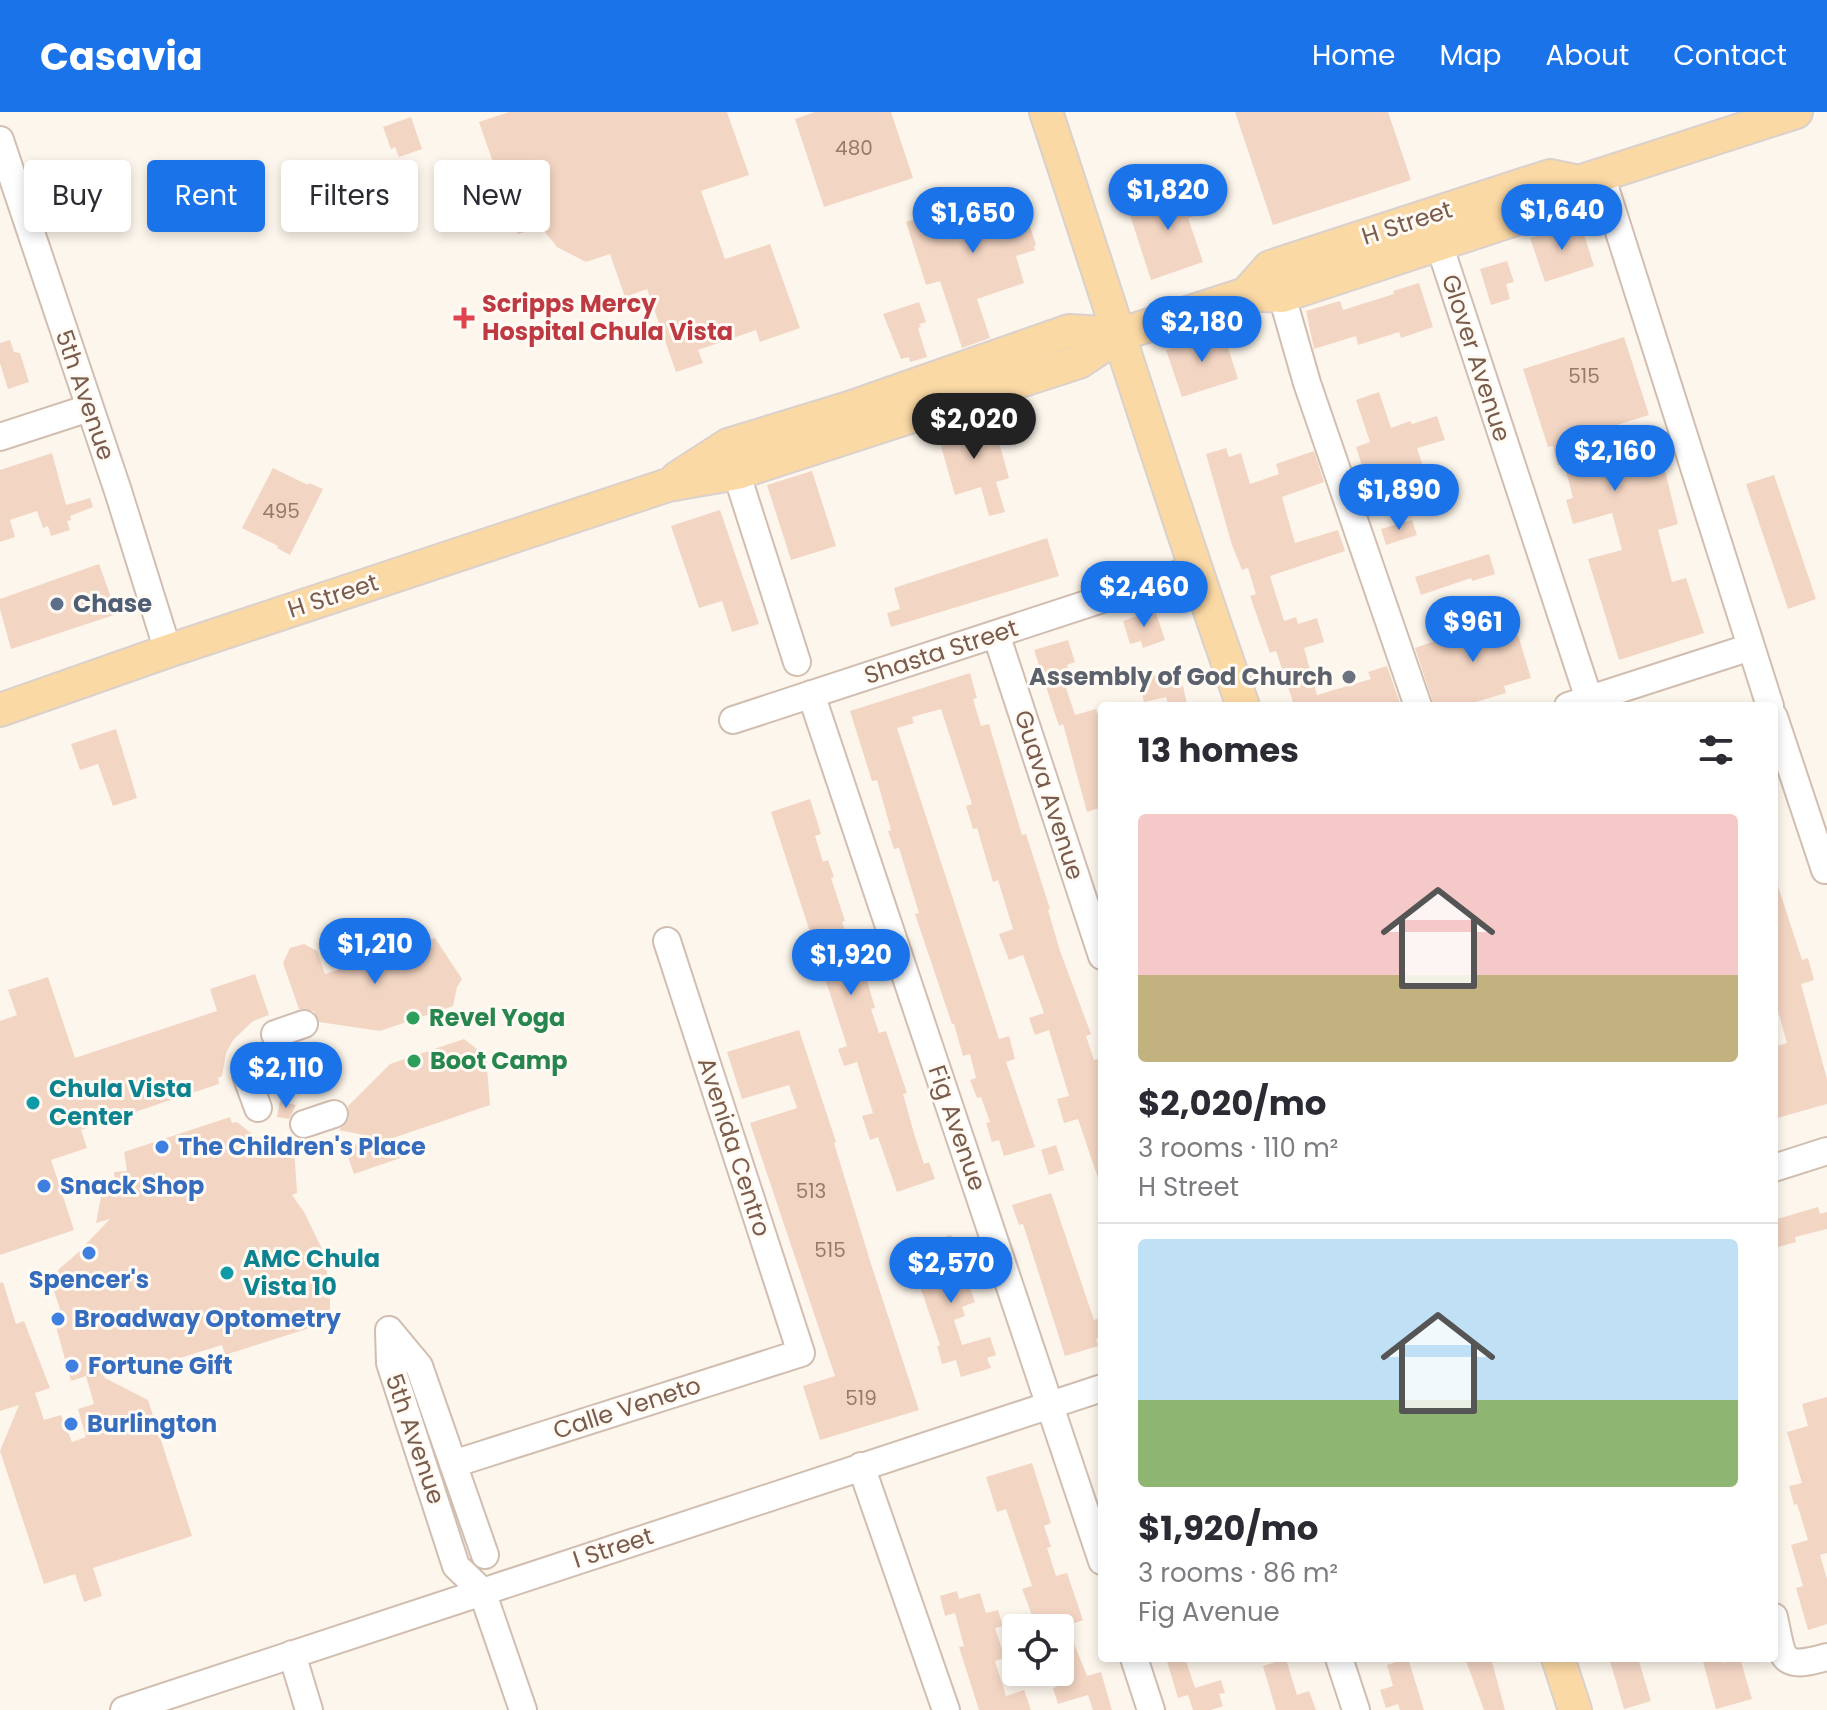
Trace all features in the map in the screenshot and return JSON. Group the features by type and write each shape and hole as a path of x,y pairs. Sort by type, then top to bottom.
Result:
{"main road":[{"path":"1046,112 1121,334 1194,569 1242,702"},
{"name":"H Street","path":"1246,294 1270,267 1436,229 1550,176 1590,178 1796,112"},
{"name":"H Street","path":"0,710 668,485 849,408 1069,331 1121,334 1246,294 1282,296 1331,279 1340,261 1430,228 1436,229"},
{"path":"1559,1662 1575,1710"}],"street":[{"name":"5th Avenue","path":"0,140 168,651"},
{"path":"1590,178 1769,702"},
{"name":"Glover Avenue","path":"1436,229 1578,702"},
{"path":"1282,296 1307,383 1417,702"},
{"path":"0,437 89,408"},
{"path":"732,459 797,662"},
{"name":"Shasta Street","path":"733,720 1194,569"},
{"name":"Guava Avenue","path":"996,634 1098,944"},
{"path":"1578,702 1751,647"},
{"name":"Fig Avenue","path":"811,694 1098,1549"},
{"path":"1778,729 1825,870"},
{"name":"Avenida Centro","path":"667,941 801,1353"},
{"path":"275,1034 304,1024"},
{"path":"246,1075 258,1108"},
{"path":"304,1124 334,1114"},
{"path":"1778,1167 1827,1151"},
{"name":"5th Avenue","path":"482,1591 456,1566 390,1363 389,1330 419,1366 485,1558 482,1591 523,1710"},
{"name":"Calle Veneto","path":"453,1464 801,1353"},
{"name":"I Street","path":"124,1710 1098,1389"},
{"path":"861,1466 946,1710"},
{"path":"1778,1636 1782,1655 1788,1661 1801,1664 1827,1657"},
{"path":"292,1654 309,1710"},
{"path":"1135,1662 1151,1710"},
{"path":"1340,1662 1356,1710"}],"building":[{"path":"509,112 727,112 749,175 701,191 725,259 770,244 800,328 760,342 756,330 698,350 703,363 676,372 647,289 625,297 610,254 586,262 557,247 545,232 550,232 550,160 492,160 479,122"},
{"path":"815,112 891,112 913,178 824,207 795,119"},
{"path":"1235,112 1388,112 1411,180 1273,225"},
{"path":"411,117 422,149 399,157 395,147 391,149 383,127"},
{"path":"1014,188 1014,191 1018,190 1035,250 1016,256 1024,283 977,299 990,338 962,348 940,281 926,285 906,222"},
{"path":"1179,190 1183,200 1205,193 1211,211 1188,218 1203,262 1151,280 1127,206"},
{"path":"1580,222 1594,266 1545,282 1530,238"},
{"path":"1507,261 1514,282 1506,284 1510,299 1491,305 1480,269"},
{"path":"1419,283 1433,327 1401,338 1399,332 1358,345 1356,336 1314,349 1306,311 1340,301 1343,310"},
{"path":"919,302 926,322 919,324 921,327 918,328 927,357 910,362 909,357 901,359 883,314"},
{"path":"1223,332 1238,379 1182,397 1166,350"},
{"path":"1624,337 1649,415 1607,428 1619,470 1662,458 1678,524 1658,530 1672,582 1686,578 1704,633 1619,660 1588,559 1622,550 1612,513 1573,524 1566,500 1573,498 1564,463 1558,465 1553,446 1548,447 1523,369"},
{"path":"10,340 14,352 20,353 29,382 8,389 0,363 0,343"},
{"path":"1379,392 1391,428 1437,416 1445,440 1417,448 1429,486 1374,503 1356,447 1370,442 1356,400"},
{"path":"979,416 985,438 997,435 1009,478 996,482 1005,512 989,516 981,487 955,495 936,429"},
{"path":"1226,448 1229,457 1241,453 1250,484 1279,474 1276,464 1314,451 1324,482 1282,497 1295,543 1338,530 1345,551 1270,576 1284,621 1296,617 1298,624 1317,618 1324,642 1304,648 1317,695 1371,679 1368,672 1387,666 1400,702 1293,702 1276,651 1270,653 1250,596 1256,594 1248,568 1242,570 1232,545 1206,454"},
{"path":"52,453 66,505 90,498 93,507 70,516 71,520 67,521 70,530 51,536 48,526 43,528 37,511 10,520 15,537 0,542 0,470"},
{"path":"273,468 323,489 290,555 242,528"},
{"path":"812,471 836,546 791,560 767,485"},
{"path":"1774,475 1816,599 1788,609 1746,484"},
{"path":"720,510 759,624 732,632 722,601 699,608 671,526"},
{"path":"1412,520 1417,535 1386,545 1381,529"},
{"path":"1047,538 1059,576 891,627 887,613 900,609 894,588"},
{"path":"1489,554 1495,574 1472,581 1471,578 1421,595 1415,577"},
{"name":"Chase","path":"99,564 117,614 11,649 0,599"},
{"path":"1155,610 1165,640 1143,648 1141,641 1130,644 1123,621"},
{"path":"1505,616 1512,637 1518,635 1531,678 1504,686 1506,693 1476,702 1433,702 1415,648"},
{"path":"1068,640 1075,662 1067,665 1073,683 1065,685 1075,715 1096,709 1098,808 1087,812 1063,724 1059,726 1034,650"},
{"path":"1172,671 1176,687 1183,686 1187,702 1168,702 1166,697 1144,702 1139,680"},
{"path":"970,673 981,726 989,724 1022,835 1026,834 1050,909 1060,951 1091,1034 1086,1036 1094,1060 1098,1059 1098,1178 1078,1119 1064,1123 1057,1099 1069,1096 1049,1030 1035,1035 1029,1018 1044,1013 1023,955 1009,960 999,934 1013,929 998,880 993,882 977,828 973,829 966,806 972,804 941,709 912,717 914,723 897,728 999,1039 1009,1036 1015,1059 1006,1062 1035,1147 1004,1156 999,1140 992,1142 986,1123 990,1122 981,1097 977,1098 970,1080 976,1078 970,1054 963,1056 915,914 919,913 899,848 894,849 888,831 891,830 877,780 872,781 850,711"},
{"path":"116,729 137,798 113,806 98,764 80,770 71,744"},
{"path":"810,799 821,834 815,836 823,862 828,860 834,877 831,878 845,921 842,922 851,948 857,946 879,1033 886,1031 907,1093 903,1094 915,1137 924,1164 929,1162 935,1179 897,1192 878,1137 870,1140 862,1116 873,1113 857,1062 844,1066 838,1049 847,1046 771,812"},
{"path":"1778,886 1802,960 1808,958 1814,980 1801,984 1827,1079 1827,1104 1778,1118 1778,1046 1787,1043 1778,1011"},
{"path":"435,938 462,979 453,1006 380,1031 319,1022 314,1011 299,1009 283,963 290,948 304,944 317,951 325,974"},
{"path":"255,974 269,1015 253,1021 233,1040 226,1053 222,1076 218,1078 219,1084 81,1130 87,1148 51,1160 74,1230 0,1255 0,1021 17,1015 8,990 48,977 75,1058 217,1011 210,989"},
{"path":"799,1030 919,1410 820,1440 803,1386 835,1376 750,1123 797,1108 789,1085 742,1099 727,1052"},
{"path":"464,1039 486,1056 490,1105 393,1138 400,1158 354,1174 344,1145 383,1144 383,1139 339,1130 349,1118 348,1106 390,1064"},
{"path":"280,1101 296,1105 289,1119 277,1117"},
{"path":"230,1117 232,1123 237,1122 257,1138 294,1146 297,1193 292,1195 322,1249 330,1286 330,1315 318,1312 322,1324 225,1355 222,1345 151,1367 149,1361 103,1377 148,1400 192,1536 93,1568 102,1596 84,1602 75,1574 44,1584 0,1451 19,1405 0,1411 0,1283 3,1282 16,1324 24,1321 50,1388 35,1393 44,1420 61,1415 72,1442 86,1437 78,1409 94,1404 86,1376 71,1381 52,1312 60,1309 53,1288 63,1285 58,1270 81,1250 82,1253 85,1245 110,1219 96,1223 103,1186 115,1186 114,1172 127,1171 124,1152"},
{"path":"1056,1145 1064,1170 1049,1175 1041,1150"},
{"path":"1051,1193 1094,1320 1098,1318 1098,1346 1065,1356 1023,1224 1019,1225 1012,1205"},
{"path":"1818,1207 1820,1214 1827,1212 1827,1229 1795,1237 1796,1242 1778,1247 1778,1219"},
{"path":"951,1235 975,1302 962,1307 965,1316 954,1320 962,1345 990,1337 996,1355 987,1358 991,1368 961,1377 956,1360 942,1364 937,1346 940,1345 921,1289 928,1287 915,1246"},
{"path":"1827,1397 1827,1553 1820,1555 1827,1579 1827,1624 1808,1630 1796,1588 1803,1586 1791,1545 1808,1540 1789,1486 1802,1483 1787,1432 1808,1426 1802,1404"},
{"path":"1032,1463 1051,1523 1044,1526 1056,1576 1067,1573 1083,1620 1074,1623 1074,1614 1032,1614 1022,1589 1032,1586 1006,1509 997,1512 986,1477"},
{"path":"957,1591 959,1599 980,1593 986,1613 998,1610 1002,1626 995,1628 1002,1659 995,1661 1002,1686 1006,1696 1024,1690 1031,1710 979,1710 959,1647 964,1646 955,1613 945,1616 940,1596"},
{"path":"1074,1644 1087,1676 1101,1672 1112,1710 1093,1710 1088,1695 1058,1704 1053,1688 1074,1686"},
{"path":"1167,1662 1186,1662 1195,1688 1221,1680 1225,1693 1219,1694 1223,1706 1211,1710 1193,1710 1188,1695 1178,1698"},
{"path":"1287,1662 1297,1695 1309,1691 1316,1710 1276,1710 1263,1666"},
{"path":"1409,1662 1424,1710 1400,1710 1398,1704 1386,1708 1380,1690 1393,1686 1387,1665"},
{"path":"1466,1662 1492,1662 1505,1710 1484,1710"},
{"path":"1610,1662 1639,1662 1651,1701 1624,1709"},
{"path":"1703,1662 1741,1662 1752,1699 1716,1709"}],"place":[{"name":"Scripps Mercy Hospital Chula Vista","path":"464,318"},
{"name":"Chase","path":"57,604"},
{"name":"Assembly of God Church","path":"1349,677"},
{"name":"Revel Yoga","path":"413,1018"},
{"name":"Boot Camp","path":"414,1061"},
{"name":"Chula Vista Center","path":"33,1103"},
{"name":"The Children's Place","path":"162,1147"},
{"name":"Snack Shop","path":"44,1186"},
{"name":"Spencer's","path":"89,1253"},
{"name":"AMC Chula Vista 10","path":"227,1273"},
{"name":"Broadway Optometry","path":"58,1319"},
{"name":"Fortune Gift","path":"72,1366"},
{"name":"Burlington","path":"71,1424"}]}
